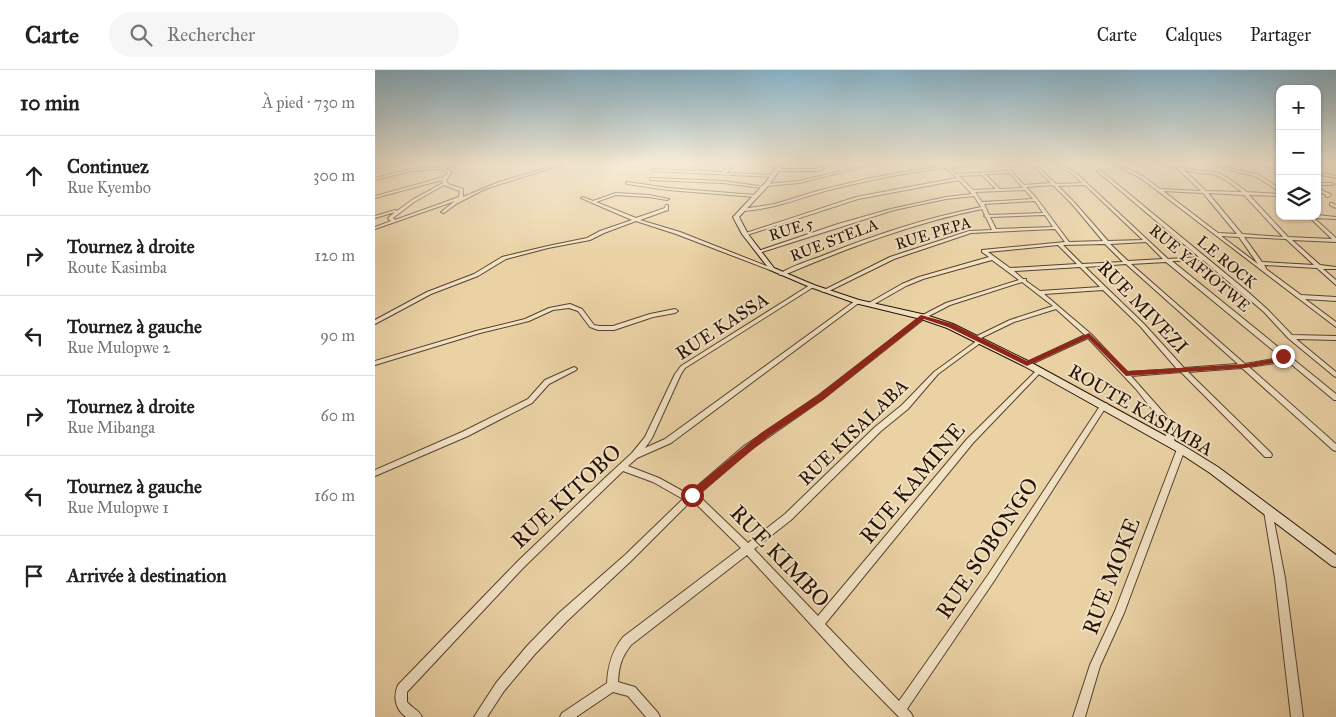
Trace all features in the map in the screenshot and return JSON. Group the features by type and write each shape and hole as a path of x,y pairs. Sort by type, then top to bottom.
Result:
{"street":[{"path":"375,197 391,193"},
{"path":"375,202 395,193"},
{"path":"375,217 400,209 429,193"},
{"path":"443,212 461,198 462,193"},
{"path":"375,228 474,193"},
{"path":"720,193 755,196"},
{"path":"743,210 758,193"},
{"path":"743,210 761,209 813,193"},
{"path":"745,234 857,198 880,193"},
{"name":"RUE 5","path":"760,251 887,210 972,193"},
{"path":"973,193 994,230"},
{"path":"1030,193 1068,244"},
{"path":"1063,193 1126,262 1336,448"},
{"name":"RUE YAFIOTWE","path":"1096,193 1167,260 1336,398"},
{"name":"LE ROCK","path":"1126,193 1266,311 1290,337 1336,375"},
{"path":"1164,193 1336,325"},
{"path":"1206,193 1268,272"},
{"path":"1245,193 1287,238 1336,283"},
{"path":"593,202 616,194 667,199"},
{"name":"ROUTE KASIMBA","path":"583,198 636,220 677,232 772,268 782,274 825,291 857,302 923,317 979,339 1104,405 1181,449 1214,470 1336,562"},
{"name":"RUE STELA","path":"782,274 887,233 982,206 1036,200"},
{"path":"1331,204 1336,207"},
{"path":"375,322 429,292 476,275 504,258 548,247 588,240 667,209 667,206"},
{"path":"393,222 390,218 400,209"},
{"name":"ROUTE KASIMBA","path":"743,210 736,217 745,234 772,268"},
{"path":"985,216 1046,214"},
{"path":"1321,217 1335,218"},
{"path":"1314,220 1336,241"},
{"name":"RUE PEPA","path":"825,291 907,253 971,232 1056,228"},
{"path":"1216,234 1336,241"},
{"path":"1146,241 1059,244 994,249 985,250 985,252 1024,280 1089,335 1126,374 1167,422 1171,443"},
{"name":"RUE MIVEZI","path":"1059,244 1142,325 1183,371 1268,455"},
{"path":"869,305 904,285 921,278 992,258"},
{"path":"1009,270 1081,264 1204,258"},
{"path":"1261,263 1336,268"},
{"path":"480,717 500,687 531,650 690,496 765,435 821,397 923,317 949,304 1024,280"},
{"name":"RUE KASSA","path":"634,456 648,438 683,367 812,286"},
{"path":"1040,293 1105,288"},
{"path":"1300,297 1336,300"},
{"name":"RUE KITOBO","path":"415,717 403,709 400,701 402,689 521,564 622,467 634,456 668,441 857,302"},
{"path":"375,363 478,332 527,320 551,309 561,307 570,306 580,310 592,326 599,328 614,328 675,311"},
{"name":"RUE KISALABA","path":"612,686 614,660 617,652 651,622 749,548 813,493 878,429 905,407 936,373 979,339 1012,321 1057,307"},
{"path":"1027,364 1089,335"},
{"path":"1290,337 1336,338"},
{"path":"1126,374 1245,366 1281,360 1283,356"},
{"path":"375,474 465,434 529,401 547,382 575,369"},
{"name":"RUE KAMINE","path":"818,624 965,447 1039,371"},
{"name":"RUE SOBONGO","path":"903,714 1104,405"},
{"name":"RUE MOKE","path":"1079,717 1095,665 1119,613 1181,449"},
{"name":"RUE KIMBO","path":"622,467 690,496 749,548 903,714"},
{"path":"1268,511 1280,578 1297,717"},
{"path":"565,717 612,686 631,691 654,717"}],"route":[{"path":"692,495 747,448 821,397 923,317 935,320 977,338 1027,364 1089,335 1126,374 1245,366 1281,360 1283,356"}]}
